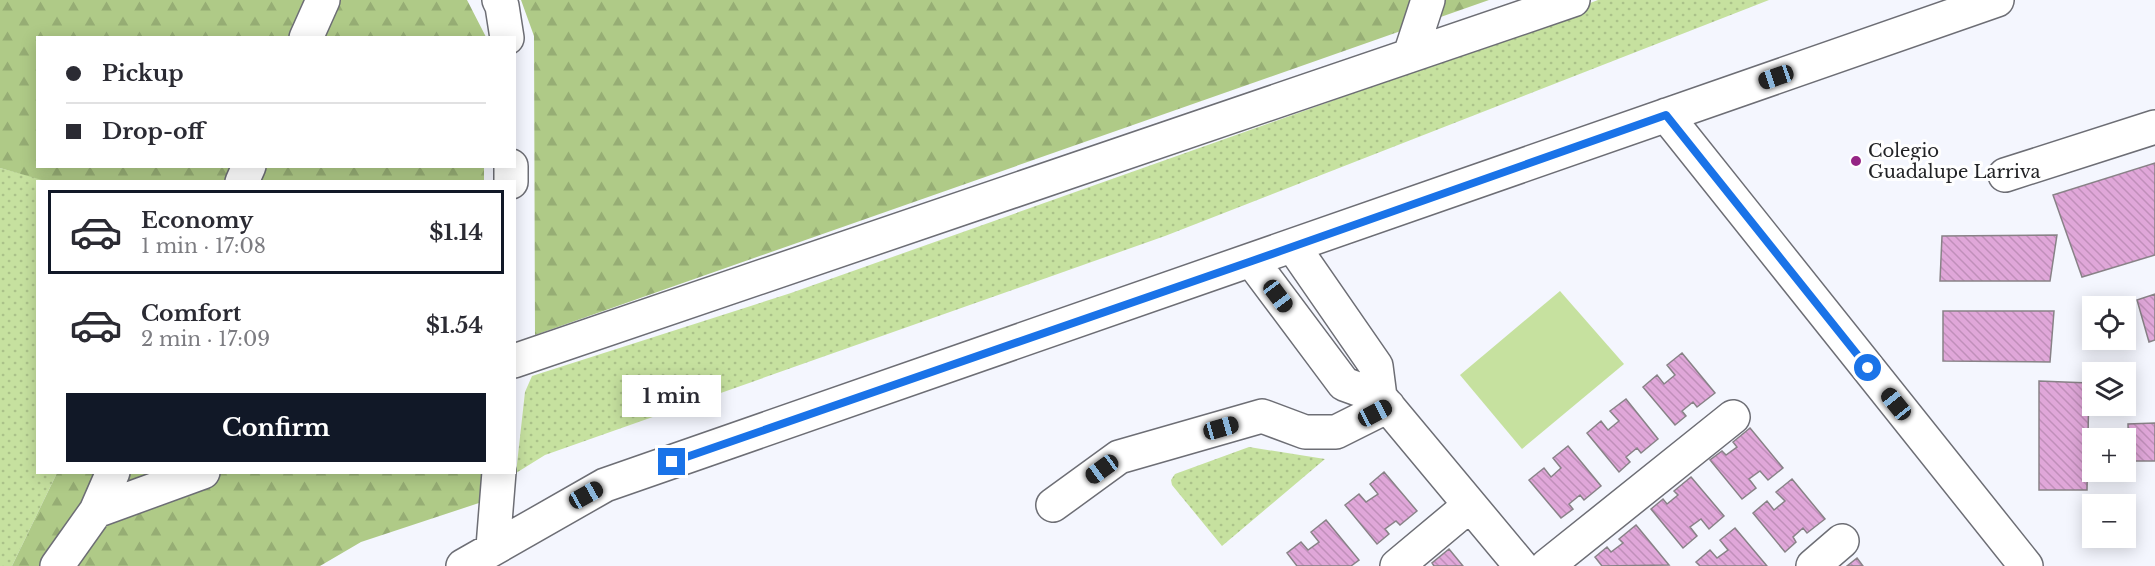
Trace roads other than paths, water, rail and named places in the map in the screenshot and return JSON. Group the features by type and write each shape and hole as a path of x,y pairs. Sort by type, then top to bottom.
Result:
{"street":[{"path":"307,36 323,0"},
{"path":"499,0 507,36"},
{"path":"1410,55 1428,0"},
{"path":"516,360 1573,0"},
{"path":"463,566 605,485 1997,0"},
{"path":"1666,115 2026,566"},
{"path":"2005,175 2155,127"},
{"path":"1293,246 1376,366 1384,401 1521,566"},
{"path":"1252,261 1344,384 1384,401"},
{"path":"1053,505 1119,458 1130,454 1262,416 1305,432 1336,432 1384,401"},
{"path":"1547,566 1733,417"},
{"path":"57,566 96,511 112,474"},
{"path":"96,511 198,474"},
{"path":"493,548 499,474"},
{"path":"1397,566 1470,505"},
{"path":"1813,566 1842,541"}],"place":[{"name":"Colegio Guadalupe Larriva","path":"1856,161"}]}
